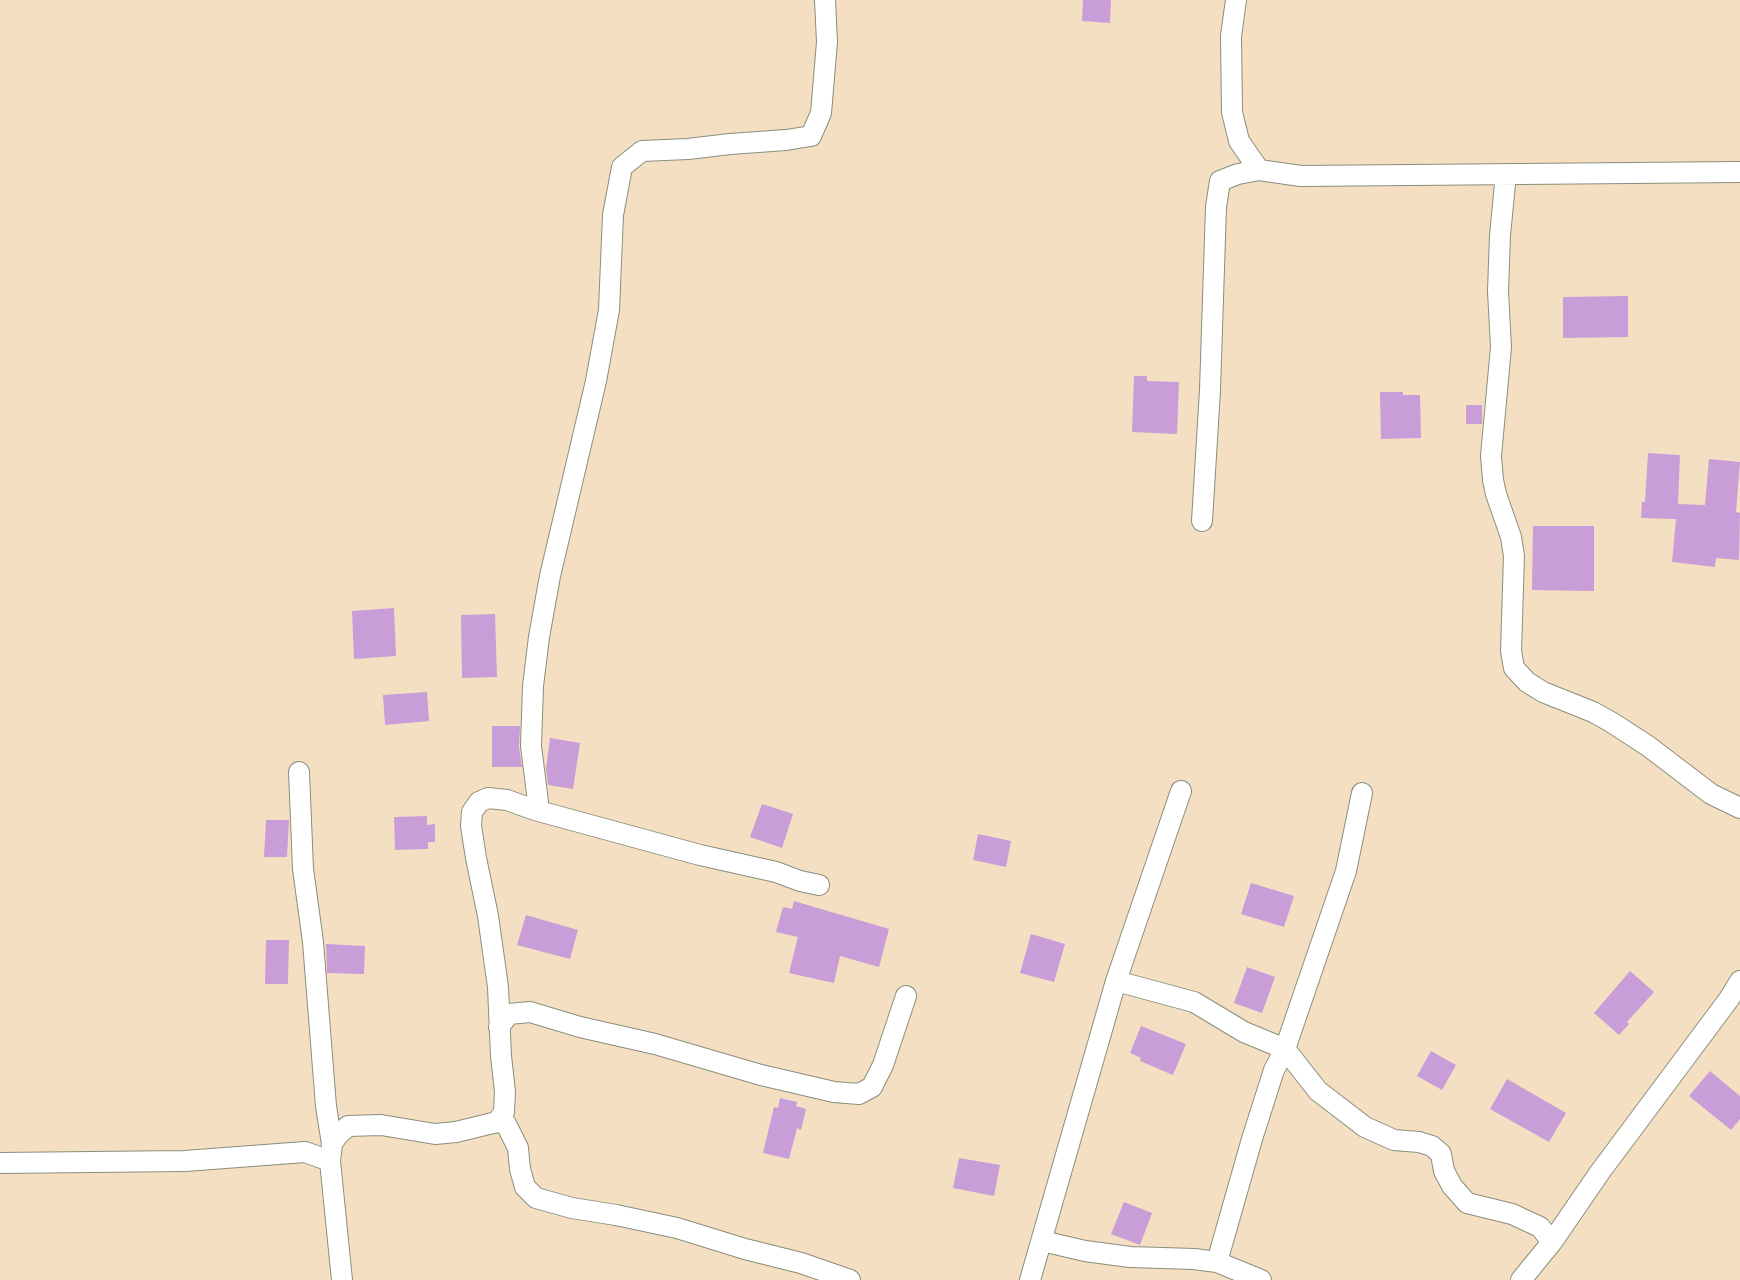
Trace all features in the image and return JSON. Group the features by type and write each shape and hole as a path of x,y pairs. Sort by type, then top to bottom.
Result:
{"street":[{"path":"535,810 538,802 531,746 533,686 539,637 552,567 596,381 609,310 613,215 622,167 642,151 688,149 811,136 821,112 827,42 825,0"},
{"path":"1236,0 1231,36 1232,112 1239,141 1259,170"},
{"path":"1202,521 1210,390 1216,207 1220,181 1238,174 1259,170 1301,176 1740,172"},
{"path":"1506,174 1500,235 1498,291 1500,347 1492,456 1494,487 1502,516 1511,537 1514,556 1511,651 1514,668 1527,682 1543,692 1593,712 1611,722 1648,746 1711,794 1740,808"},
{"path":"299,772 303,869 313,942 342,1280"},
{"path":"1030,1280 1116,981 1181,791"},
{"path":"1217,1262 1274,1070 1285,1049 1346,871 1362,793"},
{"path":"496,1122 504,1112 505,1092 500,1056 498,987 488,916 471,826 472,812 479,802 488,798 507,800 535,810 700,855 776,872 800,881 819,885"},
{"path":"1116,981 1194,1002 1244,1032 1285,1049 1318,1091 1364,1127 1394,1140 1419,1142 1432,1146 1440,1154 1444,1171 1452,1186 1467,1203 1512,1214 1540,1227 1552,1242"},
{"path":"1521,1280 1552,1242 1600,1172 1729,999 1740,981"},
{"path":"499,1027 509,1014 530,1012 655,1044 761,1075 834,1092 859,1094 872,1087 876,1080 883,1065 906,996"},
{"path":"331,1153 338,1135 348,1126 381,1125 436,1134 464,1131 496,1122 506,1124 518,1148 520,1170 525,1187 536,1198 572,1208 677,1228 745,1249 801,1263 850,1280"},
{"path":"0,1163 185,1161 305,1152 331,1153"},
{"path":"1042,1241 1085,1251 1130,1258 1194,1259 1217,1262 1261,1280"}],"building":[{"path":"1083,0 1111,0 1110,23 1082,21"},
{"path":"1628,296 1628,337 1563,338 1563,297"},
{"path":"1134,376 1147,376 1147,381 1179,382 1177,434 1132,432"},
{"path":"1380,392 1403,392 1403,395 1420,395 1421,438 1381,439"},
{"path":"1466,405 1482,405 1482,424 1466,424"},
{"path":"1648,453 1680,455 1678,504 1705,505 1709,459 1740,462 1736,512 1740,513 1739,560 1716,558 1715,567 1672,562 1676,519 1641,518 1642,502 1645,502"},
{"path":"1533,526 1594,526 1594,591 1532,590"},
{"path":"394,608 396,656 354,659 352,611"},
{"path":"495,614 497,677 462,678 461,615"},
{"path":"427,692 429,721 385,725 383,695"},
{"path":"492,726 520,726 519,747 522,767 492,767"},
{"path":"550,738 580,743 573,789 548,785 546,769"},
{"path":"762,804 793,814 782,848 750,837"},
{"path":"427,816 427,825 435,824 435,842 428,842 428,849 395,850 394,817"},
{"path":"266,820 289,820 287,857 264,857"},
{"path":"978,834 1011,841 1006,867 973,860"},
{"path":"1251,883 1294,896 1284,927 1241,914"},
{"path":"794,901 889,929 879,967 840,956 834,983 789,973 798,937 776,932 783,907 792,909"},
{"path":"526,915 578,930 570,959 517,945"},
{"path":"1031,934 1065,944 1054,982 1020,973"},
{"path":"266,940 289,940 288,984 265,984"},
{"path":"326,944 365,946 364,974 327,973"},
{"path":"1247,967 1275,977 1262,1013 1234,1003"},
{"path":"1630,971 1654,992 1627,1022 1629,1024 1619,1035 1594,1013"},
{"path":"1141,1026 1186,1044 1173,1075 1140,1061 1141,1058 1130,1053"},
{"path":"1431,1051 1456,1065 1442,1090 1417,1076"},
{"path":"1710,1071 1740,1096 1740,1119 1731,1130 1689,1096"},
{"path":"1507,1079 1566,1113 1549,1142 1490,1109"},
{"path":"780,1098 797,1102 796,1106 806,1109 801,1130 797,1128 789,1159 763,1153 774,1107 778,1108"},
{"path":"959,1158 1000,1165 994,1196 953,1188"},
{"path":"1124,1202 1152,1213 1140,1245 1111,1234"}]}
